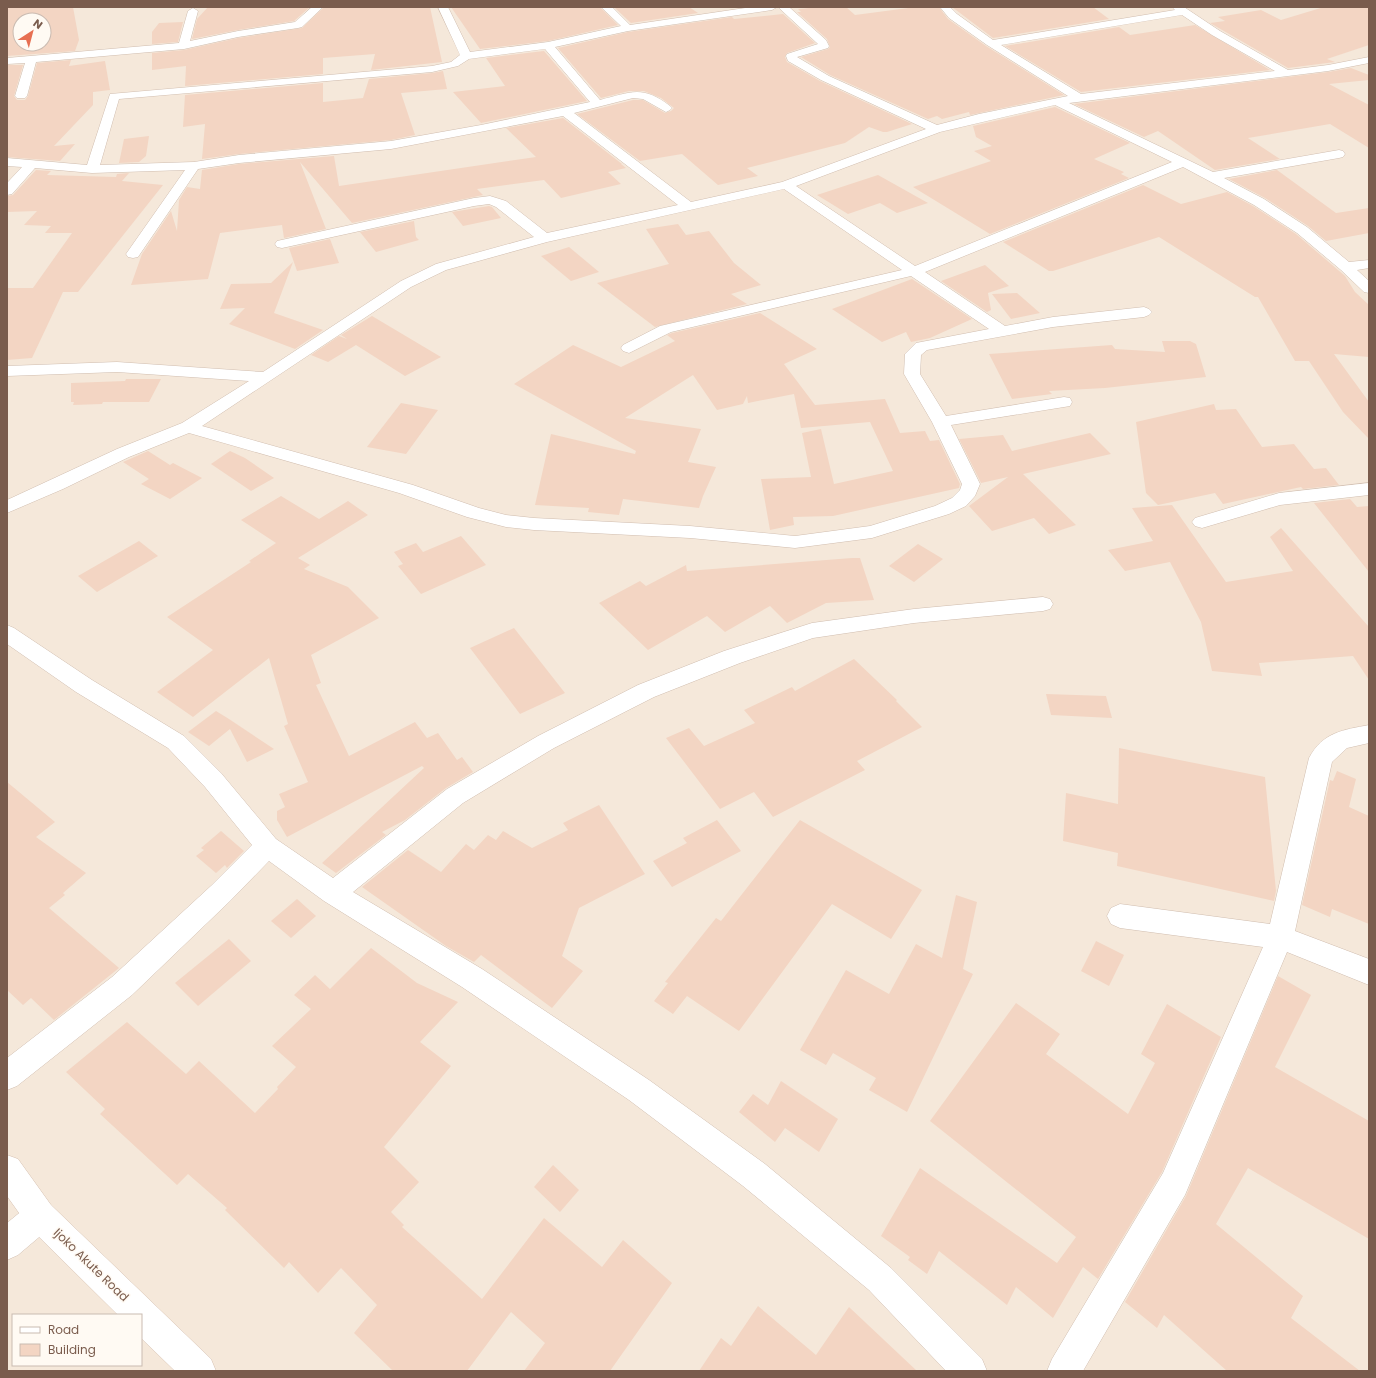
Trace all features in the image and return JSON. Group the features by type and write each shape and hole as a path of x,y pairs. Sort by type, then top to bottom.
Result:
{"street":[{"path":"7,61 184,46 238,34 298,25 318,7"},
{"path":"443,7 466,56"},
{"path":"606,7 628,28"},
{"path":"92,169 114,96 441,68 461,62 466,56 548,45 628,28 772,7"},
{"path":"783,7 822,42 824,46 796,53 791,56 792,60 825,78 936,128"},
{"path":"945,7 953,16 991,43 1079,98"},
{"path":"991,43 1180,9 1284,72"},
{"path":"184,46 193,11"},
{"path":"548,45 597,104"},
{"path":"21,96 30,60"},
{"path":"7,507 57,485 123,452 188,427 266,377 355,316 406,284 441,267 544,238 786,185 936,128 1056,101 1284,72 1328,68 1369,60"},
{"path":"7,162 92,169 194,166 240,159 391,145 565,112 633,95 643,94 666,108"},
{"path":"1056,101 1184,162 1259,202 1302,230 1346,267 1369,289"},
{"path":"565,112 688,206"},
{"path":"1211,176 1339,154"},
{"path":"630,348 666,329 914,271 1184,162"},
{"path":"7,191 32,164"},
{"path":"133,254 194,166"},
{"path":"786,185 1002,331"},
{"path":"282,244 474,202 490,200 501,204 544,238"},
{"path":"1346,267 1369,264"},
{"path":"188,427 406,489 474,513 506,521 690,532 796,542 827,539 872,532 942,510 959,502 968,492 971,484 941,422 912,374 913,354 922,346 1053,322 1144,312"},
{"path":"7,371 116,367 266,377"},
{"path":"941,422 1064,402"},
{"path":"1202,522 1279,500 1369,489"},
{"path":"334,893 455,796 546,742 646,691 732,657 812,631 914,616 1042,604"},
{"path":"7,633 84,686 176,742 212,780 267,846 334,893 472,978 639,1090 748,1170 880,1279 970,1371"},
{"path":"1064,1371 1174,1184 1280,937 1321,758 1340,740 1369,734"},
{"path":"7,1076 122,986 221,893 267,846"},
{"path":"1120,916 1280,937 1369,972"},
{"name":"Ijoko Akute Road","path":"7,1170 40,1216 141,1314"},
{"path":"7,1244 40,1216"},
{"name":"Ijoko Akute Road","path":"142,1315 199,1371"}],"shaded area":[{"path":"7,7 1369,7 1369,1371 7,1371"}],"building":[{"path":"7,7 73,7 79,40 75,51 7,56"},
{"path":"208,7 310,7 294,21 192,39 197,19"},
{"path":"324,7 430,7 442,62 371,70 375,54 323,58 323,74 185,86 186,66 152,70 152,53 184,50 238,38 302,28"},
{"path":"451,7 600,7 618,25 548,41 480,49"},
{"path":"614,7 689,7 698,13 631,23"},
{"path":"846,7 855,15 916,7 939,7 948,19 986,46 1064,95 970,115 969,112 942,119 937,116 928,119 830,75 801,57 828,49 830,47 827,39 797,12 801,12 798,9"},
{"path":"952,7 1093,7 1109,19 993,38"},
{"path":"1324,7 1369,7 1369,45 1327,59 1335,62 1288,68 1210,23 1225,21 1218,17 1261,10 1281,20"},
{"path":"783,14 815,43 787,53 785,57 787,62 820,81 912,124 887,132 869,127 845,143 747,168 758,176 718,185 682,154 640,161 577,114 633,100 643,100 665,113 674,108 661,98 644,91 629,91 601,98 558,48 628,32 732,17 734,19"},
{"path":"183,22 178,42 152,44 152,32 159,23"},
{"path":"1195,25 1270,70 1081,92 1005,46 1119,27 1130,35"},
{"path":"544,51 587,101 481,123 453,92 505,86 486,58"},
{"path":"71,60 69,66 105,61 110,90 93,92 93,105 54,146 75,144 60,161 7,157 7,65 23,65 14,96 17,100 25,100 28,96 37,63"},
{"path":"1351,68 1369,75 1369,80 1329,84 1369,105 1369,148 1330,124 1248,138 1280,159 1215,170 1158,131 1144,137 1074,104 1328,72"},
{"path":"443,71 447,89 401,93 415,135 391,140 239,154 202,159 205,124 183,127 185,95 323,83 323,102 363,98 369,79"},
{"path":"1055,107 1130,143 1094,159 1124,172 1121,174 1129,178 990,234 913,187 991,161 974,151 992,146 976,137 973,126"},
{"path":"563,118 626,168 608,172 621,184 561,198 544,180 477,189 483,195 352,223 300,162 326,229 284,238 282,225 220,233 208,279 131,285 142,254 171,211 177,231 179,200 187,187 200,189 202,170 239,164 334,156 339,186 536,157 506,128"},
{"path":"149,136 146,156 139,162 119,163 124,139"},
{"path":"36,170 51,171 47,175 116,177 117,174 129,173 122,181 163,185 78,292 63,292 32,358 7,360 7,288 33,288 72,233 45,233 51,226 24,225 37,211 7,212 7,196 13,195"},
{"path":"1277,170 1336,213 1369,208 1369,233 1326,241 1308,226 1265,198 1229,179"},
{"path":"878,175 928,203 897,213 880,203 848,214 817,195"},
{"path":"1143,185 1181,204 1227,192 1253,206 1296,234 1345,276 1355,292 1369,305 1369,357 1334,354 1369,402 1369,439 1343,412 1309,361 1295,361 1258,297 1255,297 1159,237 1053,271 1049,271 1003,242"},
{"path":"489,206 492,207 501,218 463,226 452,212"},
{"path":"414,221 416,237 419,240 376,252 360,232"},
{"path":"678,224 686,235 709,231 734,263 761,285 731,294 747,304 655,327 597,283 669,264 646,229"},
{"path":"330,239 339,263 297,271 289,248"},
{"path":"569,247 599,272 571,281 541,256"},
{"path":"293,262 274,313 323,330 295,349 229,324 245,308 220,309 231,284 271,283"},
{"path":"985,265 1009,286 988,293 991,310 987,312 941,281"},
{"path":"912,279 972,319 930,338 911,342 906,332 882,342 832,309"},
{"path":"1017,293 1040,313 1011,319 992,294"},
{"path":"760,313 817,349 784,364 815,405 885,399 900,433 925,431 930,441 939,440 960,484 959,488 833,516 793,517 794,525 770,530 761,479 811,477 802,433 821,429 834,484 893,471 870,422 801,428 794,394 748,403 747,396 743,404 717,410 693,375 625,418 701,429 688,462 716,467 699,508 623,499 619,515 588,512 589,508 535,505 551,434 635,454 636,451 514,384 573,345 621,367 675,341 667,335 672,333"},
{"path":"372,316 441,357 405,376 356,345 328,362 311,355 339,336 347,339 341,335"},
{"path":"1162,341 1190,341 1196,344 1206,377 1105,388 1049,391 1052,394 1012,399 989,354 1112,345 1115,349 1165,352"},
{"path":"126,379 161,379 149,402 103,402 102,404 73,405 74,402 71,402 71,383 125,381"},
{"path":"401,403 438,410 406,454 367,447"},
{"path":"1214,404 1216,410 1236,409 1262,447 1294,444 1314,469 1326,468 1339,485 1303,489 1301,487 1223,504 1215,493 1158,505 1146,493 1136,422"},
{"path":"1090,433 1111,454 1023,474 1076,525 1049,534 1034,518 992,531 969,506 1008,477 981,483 959,439 1003,435 1012,451"},
{"path":"148,451 170,465 173,463 202,478 170,499 141,484 149,479 123,462"},
{"path":"230,451 245,458 274,478 251,491 211,464"},
{"path":"281,496 319,519 348,501 368,515 298,558 310,565 304,569 348,587 379,618 311,655 321,683 316,685 349,756 415,722 427,738 438,733 457,760 462,757 473,772 446,788 405,820 382,832 386,835 336,873 322,863 424,768 422,766 287,837 277,820 277,811 285,807 279,794 308,782 284,726 288,724 269,658 193,717 157,692 213,650 167,617 251,562 249,561 276,543 241,520"},
{"path":"1350,499 1357,507 1369,506 1369,572 1314,503"},
{"path":"1172,505 1226,582 1293,571 1270,537 1281,528 1369,627 1369,680 1353,656 1259,663 1262,676 1212,671 1201,622 1170,562 1125,571 1108,550 1153,541 1132,508"},
{"path":"461,536 486,565 421,594 398,566 403,564 394,552 416,543 423,552"},
{"path":"139,541 158,556 97,592 78,576"},
{"path":"918,544 943,559 914,582 889,566"},
{"path":"860,558 874,600 826,603 787,623 770,606 725,632 707,616 648,650 599,603 640,581 646,586 686,565 687,571"},
{"path":"514,628 565,693 520,714 470,648"},
{"path":"854,659 897,700 896,701 922,727 857,761 865,770 773,817 754,792 720,809 666,738 689,728 704,746 755,723 744,710 792,687 795,691"},
{"path":"1046,694 1106,696 1112,718 1051,715"},
{"path":"216,711 274,749 247,762 230,729 209,746 188,732"},
{"path":"1119,748 1265,777 1276,891 1274,901 1117,866 1118,853 1063,841 1066,793 1118,804"},
{"path":"1337,771 1356,779 1349,807 1369,816 1369,924 1332,909 1330,917 1302,905 1330,780 1333,781"},
{"path":"7,782 55,822 36,837 86,873 63,893 65,895 49,908 119,968 54,1020 31,998 23,1005 7,990"},
{"path":"599,805 645,874 579,908 562,956 583,971 552,1008 481,955 474,962 446,946 362,887 408,850 441,872 466,844 474,850 488,835 496,840 503,831 532,848 568,830 563,823"},
{"path":"717,820 741,851 672,887 653,861 687,843 683,838"},
{"path":"800,820 922,890 891,939 832,904 739,1031 687,996 673,1014 654,1001 668,983 665,982 716,918 721,921"},
{"path":"221,831 244,851 227,868 225,865 216,873 196,856 204,850 201,848"},
{"path":"956,895 977,902 963,969 973,974 907,1112 869,1090 876,1078 833,1053 826,1065 800,1050 846,970 889,994 916,944 942,958"},
{"path":"297,899 316,916 291,938 271,921"},
{"path":"229,939 251,961 198,1006 175,983"},
{"path":"1096,941 1124,955 1109,986 1081,971"},
{"path":"371,948 417,983 458,1002 420,1042 451,1066 384,1147 419,1182 391,1212 404,1225 402,1227 482,1299 544,1218 602,1267 623,1240 672,1283 610,1371 524,1371 545,1343 511,1312 467,1371 393,1371 354,1333 377,1305 341,1268 318,1293 289,1262 284,1268 225,1210 227,1208 188,1174 177,1185 100,1114 105,1109 66,1072 127,1022 186,1074 199,1061 255,1113 278,1089 277,1087 296,1067 272,1046 311,1009 294,995 315,975 330,989"},
{"path":"1278,976 1311,995 1275,1067 1369,1121 1369,1239 1248,1168 1216,1224 1303,1296 1291,1318 1360,1371 1227,1371 1164,1315 1157,1328 1125,1302 1186,1196"},
{"path":"1016,1003 1060,1034 1046,1054 1128,1114 1155,1063 1141,1054 1167,1004 1221,1037 1162,1172 1098,1279 1083,1267 1053,1318 1016,1287 1007,1305 939,1251 927,1274 908,1260 910,1257 881,1236 920,1168 1057,1263 1076,1237 930,1121"},
{"path":"781,1081 838,1119 819,1152 785,1128 775,1142 739,1112 753,1094 768,1105"},
{"path":"553,1165 579,1190 560,1212 534,1187"},
{"path":"758,1306 816,1355 849,1307 917,1371 699,1371 721,1338 731,1346"}]}
